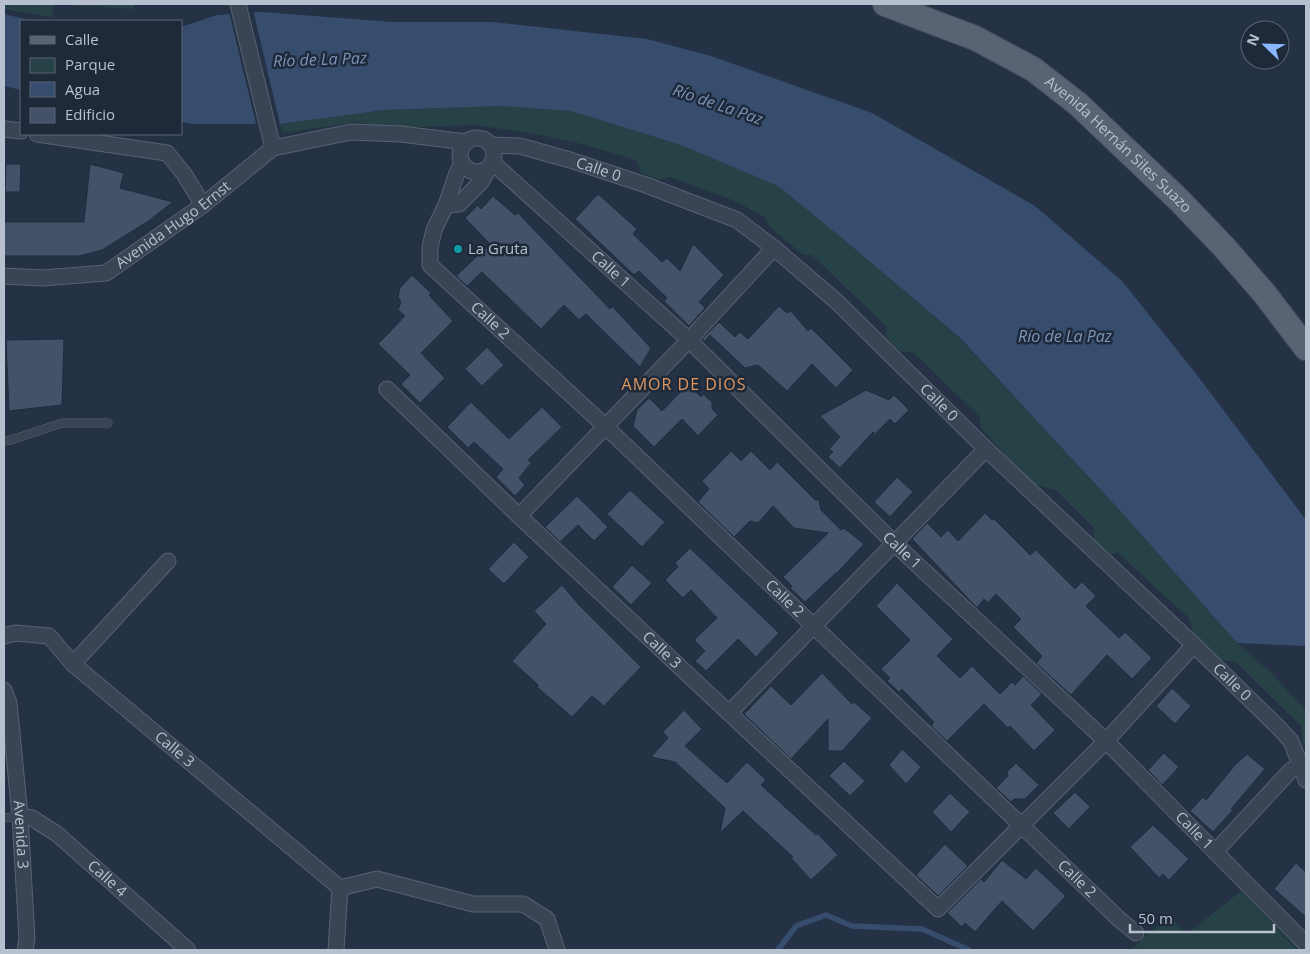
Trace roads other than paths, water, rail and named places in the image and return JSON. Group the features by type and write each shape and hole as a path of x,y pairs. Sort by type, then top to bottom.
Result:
{"main road":[{"name":"Avenida Hernán Siles Suazo","path":"885,4 916,14 983,42 1033,69 1078,104 1179,200 1223,246 1264,293 1306,348"}],"street":[{"path":"238,4 273,148 351,132 402,134 466,142 482,138 491,145 494,156 491,164 481,182 459,204 446,206 461,160 460,152 466,142"},
{"path":"4,128 20,131"},
{"path":"44,135 167,153 184,174 202,205"},
{"path":"440,139 470,170 480,172 491,164"},
{"name":"Calle 0","path":"491,145 520,146 646,185 737,220 774,248 836,301 986,448 1194,645 1291,741 1306,780"},
{"name":"Avenida Hugo Ernst","path":"4,276 42,278 106,273 202,205 273,148"},
{"name":"Calle 1","path":"491,164 688,340 894,543 1106,742 1306,944"},
{"name":"Calle 2","path":"446,206 434,230 430,247 430,265 605,426 1136,934"},
{"path":"519,516 774,248"},
{"name":"Calle 3","path":"387,389 519,516 938,909 1021,826"},
{"path":"729,713 986,448"},
{"path":"74,664 168,561"},
{"name":"Calle 3","path":"4,636 15,634 49,636 74,664 340,888"},
{"path":"1021,826 1106,742 1194,645"},
{"name":"Avenida 3","path":"4,690 9,703 20,816 27,939 25,950"},
{"path":"1215,852 1290,771 1300,765"},
{"name":"Calle 4","path":"20,816 32,818 57,834 188,950"},
{"path":"336,950 340,888 377,879 473,904 523,904 547,919 557,950"}],"lane":[{"path":"4,440 11,440 62,423 108,423"},
{"path":"4,818 20,816"}],"water":[{"name":"Río de La Paz","path":"263,12 392,22 493,22 647,39 711,56 872,113 1035,206 1122,281 1197,375 1306,520 1306,646 1237,643 1125,516 960,338 778,186 678,144 571,111 500,106 384,110 280,124 193,124 182,122 182,27 217,15"},
{"path":"4,14 29,20 20,20 20,90 4,86"}],"waterway":[{"path":"778,950 796,926 826,915 852,926 922,929 969,950"}],"place":[{"name":"La Gruta","path":"458,249"}],"district":[{"name":"AMOR DE DIOS","path":"684,384"}]}
